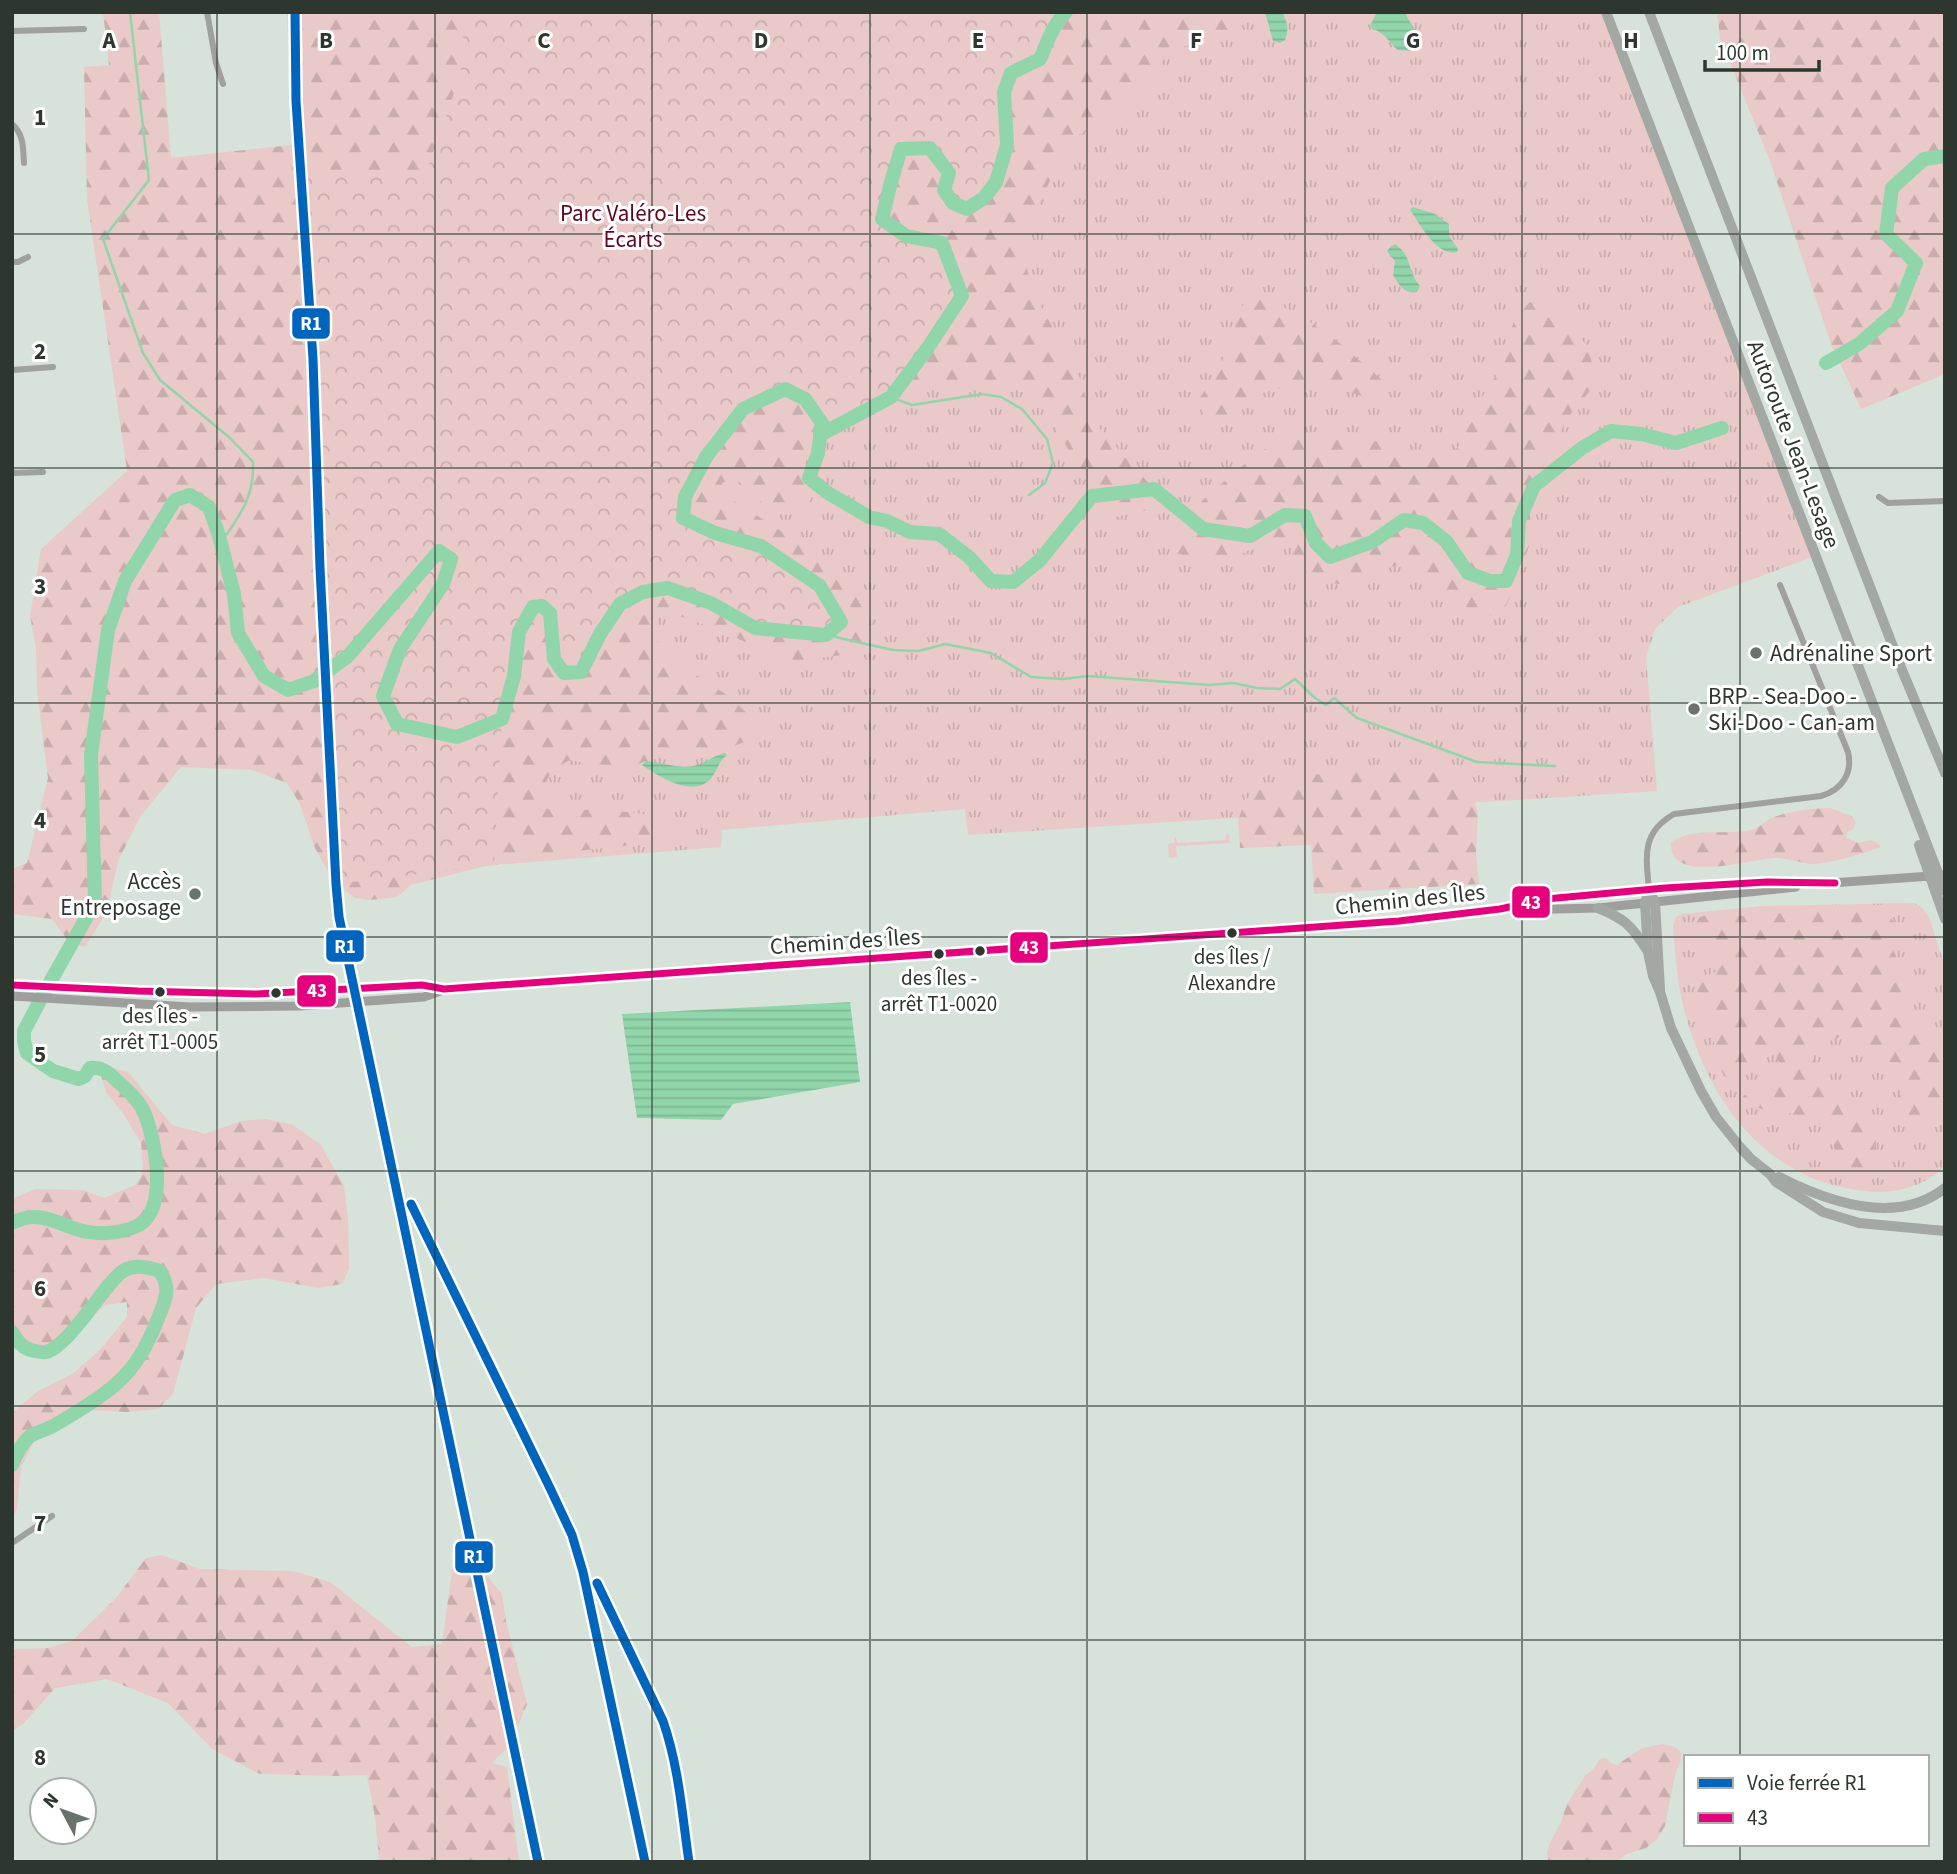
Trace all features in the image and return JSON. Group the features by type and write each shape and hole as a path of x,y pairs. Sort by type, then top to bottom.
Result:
{"highway":[{"name":"Autoroute Jean-Lesage","path":"1606,12 1945,891"},
{"name":"Autoroute Jean-Lesage","path":"1649,12 1902,670 1945,773"},
{"path":"1907,795 1914,829 1945,919"},
{"path":"1649,890 1661,974 1660,992"},
{"path":"1650,902 1648,952 1653,976 1671,1028 1716,1116 1751,1160 1770,1174 1802,1189 1845,1204 1883,1208 1908,1206 1933,1197 1945,1188"},
{"path":"1598,908 1625,922 1648,952"},
{"path":"1770,1174 1776,1182 1823,1212 1859,1223 1945,1231"}],"main road":[{"name":"Chemin des Îles","path":"1500,909 1598,908 1835,883 1945,876"},
{"name":"Chemin des Îles","path":"12,985 256,994 422,985 444,989 1399,921 1500,909 1546,899 1649,890 1767,882 1835,883"},
{"name":"Chemin des Îles","path":"17,997 190,1007 299,1006 424,997 444,989"}],"street":[{"path":"207,12 216,63 223,84"},
{"path":"12,31 84,29"},
{"path":"12,124 22,137 24,163"},
{"path":"12,262 28,257"},
{"path":"12,370 53,367"},
{"path":"12,473 43,472"},
{"path":"1879,497 1888,503 1945,501"},
{"path":"1649,890 1646,857 1648,841 1664,820 1674,814 1825,795 1836,789 1847,776 1848,752 1780,585"},
{"path":"12,1543 52,1516"}],"green space":[{"path":"103,12 159,12 171,158 292,145 287,12 1251,12 1245,24 1169,52 1150,80 1124,105 1075,137 1058,163 1022,241 1031,288 1080,378 1093,421 1154,489 1149,510 1115,517 1076,463 1039,398 1011,381 973,381 927,388 885,406 826,438 806,456 805,475 813,495 806,507 785,515 756,499 734,477 722,483 725,495 829,562 870,612 872,635 842,655 787,662 722,631 673,614 658,618 654,636 671,659 730,697 755,721 747,741 716,753 667,754 635,765 592,771 584,763 570,760 549,777 543,804 548,809 630,812 660,818 670,823 670,834 660,842 521,857 411,885 397,897 370,900 355,898 336,884 322,861 300,804 287,783 252,770 181,767 140,817 118,861 107,912 85,947 69,942 52,919 12,914 12,869 27,863 48,778 37,691 36,648 30,616 41,549 127,471 87,199 84,67 109,65"},
{"name":"Parc Valéro-Les Écarts","path":"465,12 1066,12 1054,28 1040,59 1011,73 1004,92 1007,145 996,182 984,198 967,209 953,203 944,190 949,173 930,148 901,149 882,219 906,236 942,243 962,296 891,397 820,435 822,422 805,399 785,389 743,409 706,457 685,497 683,518 715,533 761,546 820,586 841,622 826,635 755,628 711,603 667,588 643,592 620,604 600,634 581,672 564,673 554,659 550,613 542,606 533,607 519,632 514,676 502,719 494,865 336,884 320,568 313,359 300,176 426,172 461,73"},
{"path":"1066,12 1606,12 1815,556 1678,607 1656,628 1646,656 1657,791 968,835 965,809 722,830 721,847 494,865 502,719 683,518"},
{"path":"1717,12 1945,12 1945,374 1861,409 1831,344 1770,161 1720,38"},
{"path":"1267,299 1329,334 1390,387 1386,398 1369,399 1334,386 1303,382 1240,399 1221,421 1208,420 1202,412 1199,399 1220,368 1236,312 1247,302"},
{"path":"1555,301 1588,348 1597,382 1566,420 1527,500 1533,533 1518,580 1506,606 1488,617 1463,611 1418,564 1397,565 1343,584 1319,583 1296,562 1291,548 1277,542 1257,544 1246,552 1213,564 1173,552 1170,534 1205,498 1276,441 1347,432 1424,455 1442,456 1456,449 1466,438 1464,420 1504,364 1514,319 1530,302"},
{"path":"1430,769 1459,781 1473,794 1478,814 1476,852 1479,884 1314,894 1311,845 1240,848 1238,821 1245,800 1259,790 1284,786 1307,775"},
{"path":"1830,808 1851,816 1856,822 1853,829 1847,832 1846,838 1859,843 1874,841 1881,847 1847,858 1813,864 1775,858 1697,867 1683,863 1674,856 1671,842 1680,837 1751,830 1785,814"},
{"path":"1227,833 1230,843 1176,846 1177,857 1169,858 1168,844 1174,843 1174,837 1177,843 1225,840"},
{"path":"1914,903 1929,917 1945,966 1945,1166 1925,1181 1892,1191 1856,1190 1822,1182 1792,1168 1766,1150 1743,1127 1723,1101 1707,1072 1684,1009 1673,925 1676,917 1682,914 1763,906"},
{"path":"1851,908 1879,911 1894,922 1894,952 1909,980 1905,1021 1945,1056 1945,1099 1934,1111 1909,1119 1899,1114 1896,1109 1900,1093 1905,1088 1903,1083 1876,1060 1859,1037 1848,1032 1825,1043 1814,1054 1819,1083 1851,1100 1867,1117 1875,1132 1877,1164 1866,1179 1854,1176 1845,1169 1830,1138 1815,1120 1746,1105 1743,1096 1763,1092 1776,1079 1780,1067 1776,1056 1767,1054 1753,1069 1740,1076 1731,1079 1724,1076 1696,988 1701,978 1715,972 1724,963 1724,956 1714,946 1691,933 1688,926 1697,918 1710,914 1735,914 1754,919 1799,909 1834,911"},
{"path":"109,1067 128,1072 172,1125 205,1134 241,1121 267,1119 293,1125 320,1144 344,1186 349,1269 342,1284 317,1288 265,1278 216,1284 196,1308 173,1394 158,1409 127,1412 87,1410 61,1414 49,1421 21,1467 17,1509 12,1518 12,1413 38,1391 72,1374 99,1351 127,1317 127,1302 106,1305 58,1344 29,1353 12,1346 12,1199 35,1189 83,1190 104,1198 135,1185 141,1177 141,1143 106,1092 101,1076"},
{"path":"466,1552 502,1594 527,1704 510,1745 492,1763 507,1767 519,1862 377,1862 379,1858 375,1817 367,1775 260,1774 212,1749 168,1703 107,1679 55,1688 23,1724 12,1731 12,1649 49,1648 73,1640 116,1598 146,1558 162,1555 200,1569 293,1571 330,1582 412,1647 442,1644 452,1570"},
{"path":"1663,1744 1675,1747 1681,1752 1681,1760 1675,1775 1665,1826 1657,1839 1646,1848 1627,1854 1615,1862 1549,1862 1549,1845 1567,1804 1600,1759 1606,1758 1617,1765 1642,1748"}],"shaded area":[{"path":"1265,12 1282,12 1284,16 1287,33 1285,40 1280,43 1273,41"},
{"path":"1377,12 1405,12 1416,33 1410,51 1398,50 1383,34 1372,29 1370,26"},
{"path":"1413,207 1435,214 1449,224 1449,236 1458,249 1457,252 1443,250 1436,245 1410,210"},
{"path":"1395,244 1408,259 1420,286 1417,292 1405,290 1393,275 1395,261 1387,251"},
{"path":"725,753 727,755 712,777 705,784 696,786 677,784 642,765 646,761 687,767"},
{"path":"850,1002 860,1082 733,1104 721,1120 637,1118 622,1014"}],"waterway":[{"path":"130,12 149,180 103,239 143,353 160,380 230,438 253,462 252,483 247,501 227,534 219,536"},
{"path":"820,435 891,397 962,296 942,243 906,236 882,219 901,149 930,148 949,173 944,190 953,203 967,209 984,198 996,182 1007,145 1004,92 1011,73 1040,59 1054,28 1066,12"},
{"path":"1826,363 1859,344 1897,311 1916,263 1886,234 1892,188 1924,159 1945,156"},
{"path":"12,1223 33,1217 89,1232 114,1232 137,1226 147,1217 154,1205 157,1189 155,1154 148,1122 137,1101 101,1069 90,1068 85,1076 79,1079 53,1071 27,1053 24,1031 95,902 91,755 108,630 125,581 175,500 190,495 209,507 234,594 238,633 264,676 288,690 314,681 348,656 439,551 451,559 443,584 400,649 383,696 397,724 457,737 502,719 514,676 519,632 533,607 542,606 550,613 554,659 564,673 581,672 600,634 620,604 643,592 668,588 711,603 755,628 826,635 841,622 820,586 761,546 715,533 683,518 685,497 706,457 743,409 785,389 805,399 822,423 818,453 809,478 828,493 869,517 887,521 910,532 939,534 969,557 991,581 1013,582 1040,560 1092,496 1154,489 1203,529 1250,536 1285,515 1305,516 1316,543 1330,557 1372,542 1404,520 1423,523 1446,541 1468,573 1490,581 1506,581 1517,555 1519,521 1534,486 1582,448 1611,431 1641,434 1676,443 1722,428"},
{"path":"891,397 912,405 982,394 1001,397 1022,409 1047,439 1053,463 1045,483 1029,495"},
{"path":"826,635 893,650 919,651 945,644 991,653 1031,677 1063,679 1088,676 1209,685 1233,683 1280,689 1295,679 1326,705 1334,698 1357,718 1477,762 1555,766"},
{"path":"12,1332 24,1347 46,1352 70,1334 123,1271 146,1267 160,1271 165,1283 165,1299 155,1326 142,1353 130,1369 94,1401 29,1437 21,1446 12,1465"}],"rail line":[{"name":"R1","path":"295,12 296,101 313,359 320,568 339,917 538,1862"},
{"name":"R1","path":"411,1204 572,1535 583,1572 645,1862"},
{"name":"R1","path":"597,1583 663,1721 676,1773 689,1862"}],"transit line":[{"name":"43","path":"12,985 256,994 422,985 444,989 1399,921 1500,909 1546,899 1665,888 1767,882 1835,883"}],"place":[{"name":"Adrénaline Sport","path":"1756,653"},
{"name":"BRP - Sea-Doo - Ski-Doo - Can-am","path":"1694,709"},
{"name":"Accès Entreposage","path":"195,894"},
{"name":"des Îles / Alexandre","path":"1232,933"},
{"name":"des Îles - arrêt T1-0020","path":"939,954"},
{"name":"des Îles - arrêt T1-0005","path":"160,992"}]}
